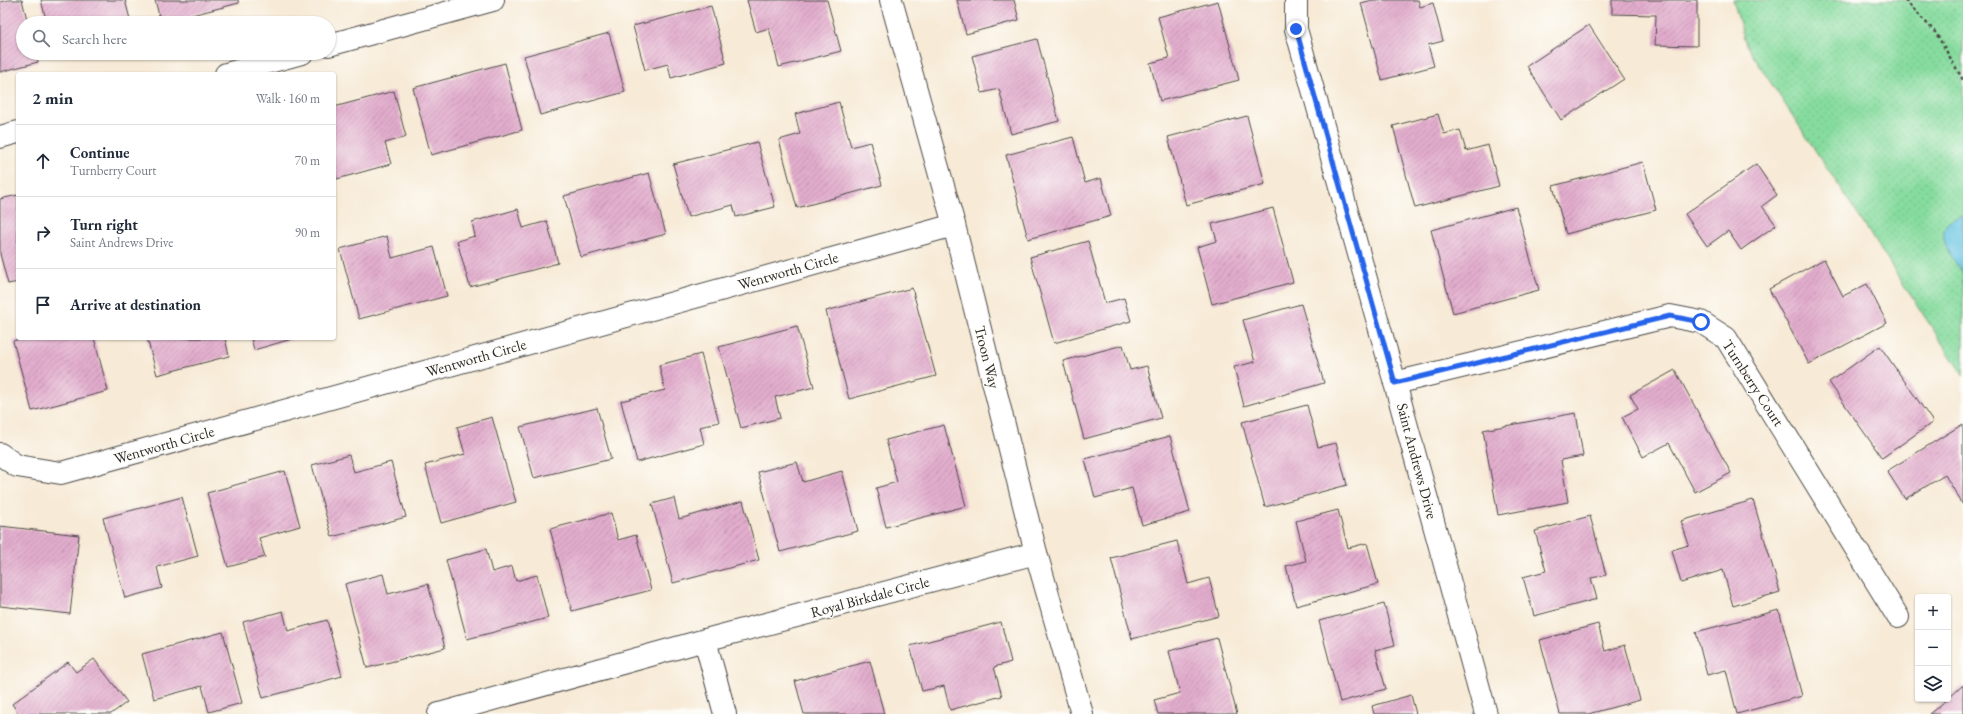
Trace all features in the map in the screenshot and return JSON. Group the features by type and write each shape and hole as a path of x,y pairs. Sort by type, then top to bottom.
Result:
{"street":[{"path":"336,44 493,0"},
{"name":"Troon Way","path":"891,0 954,225 1036,553 1082,714"},
{"name":"Saint Andrews Drive","path":"1296,0 1296,29 1486,714"},
{"path":"233,72 277,60"},
{"path":"0,137 16,133"},
{"name":"Wentworth Circle","path":"0,454 17,466 61,474 954,225"},
{"name":"Turnberry Court","path":"1395,383 1670,316 1701,322 1726,338 1898,618"},
{"name":"Royal Birkdale Circle","path":"439,714 705,640 1036,553"},
{"path":"705,640 725,714"}],"path":[{"path":"1905,0 1936,34 1963,80"}],"green space":[{"path":"1733,0 1963,0 1963,375 1746,45"}],"water":[{"path":"1963,215 1963,273 1948,250 1945,243 1944,230 1949,222"}],"building":[{"path":"8,0 22,0 26,16 16,16 16,60 38,60 38,62 0,72 0,2"},
{"path":"41,0 125,0 129,16 45,16"},
{"path":"155,0 238,0 239,3 188,16 159,16"},
{"path":"747,0 827,0 841,51 779,67 769,28 756,32"},
{"path":"957,0 1014,0 1019,20 966,34"},
{"path":"1373,0 1418,0 1420,7 1433,3 1443,41 1428,45 1434,66 1382,80 1361,3"},
{"path":"1612,0 1697,0 1697,46 1655,45 1656,15 1612,14"},
{"path":"1218,1 1239,80 1160,101 1150,63 1169,58 1158,17"},
{"path":"711,6 726,63 671,78 668,64 645,70 633,26"},
{"path":"1589,25 1624,79 1561,120 1527,66"},
{"path":"609,33 625,92 540,115 524,56"},
{"path":"1037,39 1059,121 1011,134 999,89 982,93 972,56"},
{"path":"505,63 522,130 431,155 413,88"},
{"path":"394,91 406,137 385,143 391,164 337,179 336,106"},
{"path":"839,102 851,147 870,142 882,185 797,208 779,140 800,134 795,114"},
{"path":"1438,114 1444,134 1460,130 1466,151 1488,145 1499,186 1415,208 1393,126"},
{"path":"1247,116 1265,184 1186,205 1168,137"},
{"path":"1073,137 1085,183 1101,178 1111,216 1028,239 1006,155"},
{"path":"757,142 775,207 736,217 733,205 688,217 673,164"},
{"path":"1643,162 1656,210 1566,234 1553,186"},
{"path":"1756,164 1777,195 1762,206 1776,225 1741,250 1728,231 1707,246 1685,214"},
{"path":"649,173 666,234 581,257 564,196"},
{"path":"16,195 16,282 8,284 0,254 0,199"},
{"path":"1516,207 1539,290 1453,313 1431,230"},
{"path":"1273,208 1293,282 1212,304 1197,247 1217,241 1212,224"},
{"path":"518,209 523,228 547,221 558,263 470,287 457,241 475,236 472,222"},
{"path":"387,236 392,258 434,247 447,296 359,319 340,249"},
{"path":"1088,241 1105,303 1124,298 1131,321 1054,343 1030,257"},
{"path":"1824,259 1843,296 1867,284 1887,323 1809,364 1769,289"},
{"path":"912,288 936,376 849,399 826,311"},
{"path":"1301,304 1324,383 1244,406 1234,367 1255,362 1243,320"},
{"path":"797,326 814,387 775,397 780,418 741,428 719,347"},
{"path":"95,340 108,391 32,411 13,341"},
{"path":"148,340 225,340 229,356 157,375"},
{"path":"252,340 288,340 254,350"},
{"path":"1123,345 1130,370 1147,366 1161,418 1084,439 1063,361"},
{"path":"1880,346 1933,422 1882,458 1829,382"},
{"path":"701,354 719,422 700,427 704,444 637,462 621,401 665,390 659,365"},
{"path":"1675,370 1731,473 1695,492 1669,443 1643,457 1622,417 1638,409 1630,395"},
{"path":"1307,405 1318,447 1336,443 1347,485 1265,507 1242,422"},
{"path":"597,408 611,459 534,478 520,427"},
{"path":"1576,413 1583,456 1561,460 1568,502 1498,515 1483,430"},
{"path":"492,417 516,502 441,523 425,465 465,454 457,427"},
{"path":"1963,424 1963,505 1945,475 1905,499 1887,471"},
{"path":"944,425 966,506 886,527 876,488 897,482 886,440"},
{"path":"1170,436 1190,512 1142,525 1132,488 1095,498 1085,459"},
{"path":"349,455 354,472 391,462 406,517 332,537 312,465"},
{"path":"797,462 803,482 842,471 858,531 780,552 758,472"},
{"path":"285,471 300,526 259,538 265,557 228,567 207,493"},
{"path":"182,497 198,556 157,567 162,588 125,598 103,518"},
{"path":"674,498 679,519 743,501 759,560 673,583 652,504"},
{"path":"1753,500 1780,592 1733,606 1723,570 1681,583 1672,550 1689,545 1681,521"},
{"path":"1338,510 1348,548 1367,543 1378,584 1296,606 1286,566 1306,561 1296,521"},
{"path":"611,513 618,540 636,535 651,590 572,611 550,529"},
{"path":"1590,516 1606,575 1591,578 1597,599 1534,616 1523,577 1546,571 1535,531"},
{"path":"0,526 79,535 70,614 0,606"},
{"path":"1177,541 1188,584 1209,578 1219,616 1132,639 1111,558"},
{"path":"486,549 492,572 512,566 516,581 537,575 548,618 467,639 446,560"},
{"path":"383,574 388,594 428,584 445,648 367,668 345,584"},
{"path":"1384,604 1395,645 1375,650 1386,689 1340,702 1319,621"},
{"path":"1779,610 1802,696 1737,714 1726,670 1707,675 1696,632"},
{"path":"283,611 288,631 327,620 342,676 263,698 243,622"},
{"path":"1001,622 1011,662 994,667 1002,696 950,710 944,686 922,691 910,646"},
{"path":"1598,624 1605,651 1625,645 1640,700 1588,714 1560,714 1540,640"},
{"path":"223,632 242,703 209,712 202,686 154,699 142,654"},
{"path":"1217,638 1237,714 1158,714 1154,700 1180,693 1169,651"},
{"path":"94,659 127,702 111,714 19,714 12,704 68,662 76,672"},
{"path":"870,661 884,714 804,714 795,681"},
{"path":"1963,685 1963,714 1929,714 1944,702 1951,702 1951,696"},
{"path":"1411,695 1416,714 1374,714 1372,706"}],"route":[{"path":"1296,29 1395,383 1670,316 1701,322"}]}
